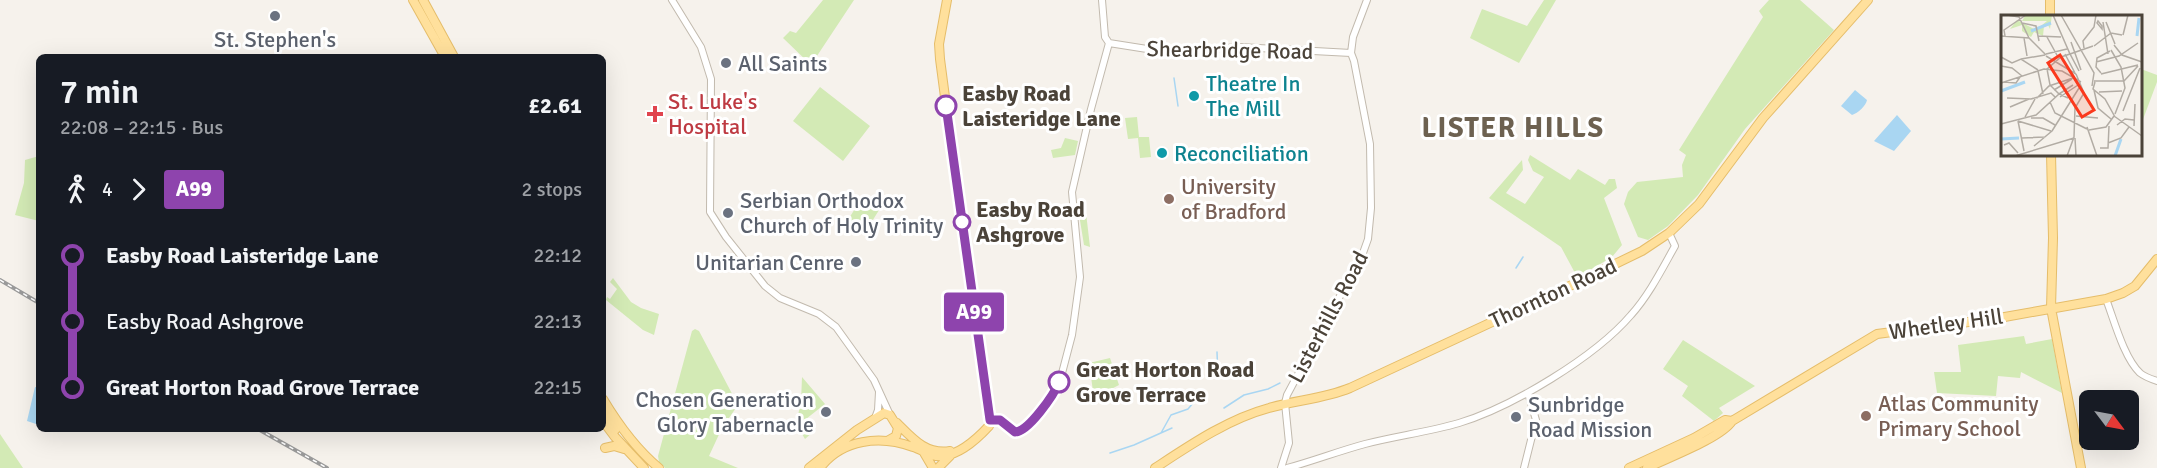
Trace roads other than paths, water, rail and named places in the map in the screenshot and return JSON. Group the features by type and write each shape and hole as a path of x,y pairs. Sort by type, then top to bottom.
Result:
{"main road":[{"path":"413,0 443,54"},
{"path":"423,0 452,54"},
{"path":"923,452 936,467 974,440 988,423 987,398 939,48 947,0"},
{"name":"Thornton Road","path":"1155,468 1189,446 1248,414 1285,404 1331,396 1576,284 1642,251 1669,233 1699,204 1763,118 1868,0"},
{"path":"2051,156 2053,248 2051,308 2081,468"},
{"name":"Whetley Hill","path":"1732,421 1877,334 1999,318 2106,299 2131,288 2157,260"},
{"path":"606,404 625,432 658,468"},
{"path":"809,468 872,419 884,413 918,443 937,455"},
{"path":"606,416 615,429 615,437"},
{"path":"872,419 867,427 869,435 883,441 904,444 923,452 951,455"},
{"path":"820,468 833,455 848,446 883,441 897,435 898,428 893,419"},
{"path":"1629,468 1694,438 1725,420 1732,421 1728,428 1647,468"},
{"path":"937,455 957,448 988,423"},
{"path":"606,425 644,468"},
{"path":"615,437 625,432"},
{"path":"605,448 614,446 625,449"}],"street":[{"path":"672,0 701,47 711,79 710,212 736,250 765,286 780,298 819,314 836,327 874,380 893,419"},
{"path":"988,423 1007,427 1015,432 1022,430 1053,396 1061,376 1072,335 1080,277 1072,192 1109,44 1105,37 1102,0"},
{"path":"1351,53 1353,37 1367,0"},
{"name":"Shearbridge Road","path":"1109,44 1166,52 1240,47 1351,53"},
{"name":"Listerhills Road","path":"1285,404 1287,395 1363,253 1368,239 1371,208 1370,144 1351,53"},
{"path":"1287,468 1372,442 1459,423 1478,417 1528,393 1605,341 1638,307 1675,246 1669,233"},
{"path":"2106,299 2131,359 2140,372 2156,381"},
{"path":"872,419 878,410 879,392"},
{"path":"1524,468 1536,420 1528,393"},
{"path":"1281,468 1289,443 1285,404"}],"water":[{"path":"1855,90 1867,100 1857,113 1852,115 1841,106"},
{"path":"1897,115 1911,131 1894,151 1874,141"},
{"path":"35,387 36,387 36,424 27,421"}],"waterway":[{"path":"1174,78 1178,106"},
{"path":"1516,268 1523,257"},
{"path":"1217,352 1218,378"},
{"path":"1224,408 1244,395 1268,389 1280,383"},
{"path":"1161,433 1171,415 1188,409 1193,403"},
{"path":"1110,453 1172,428"}],"railway":[{"path":"0,280 36,301"},
{"path":"263,432 327,468"}],"place":[{"name":"St. Stephen's","path":"275,16"},
{"name":"All Saints","path":"726,63"},
{"name":"Theatre In The Mill","path":"1194,96"},
{"name":"Easby Road Laisteridge Lane","path":"946,106"},
{"name":"St. Luke's Hospital","path":"655,114"},
{"name":"Reconciliation","path":"1162,153"},
{"name":"University of Bradford","path":"1169,199"},
{"name":"Serbian Orthodox Church of Holy Trinity","path":"728,213"},
{"name":"Easby Road Ashgrove","path":"962,222"},
{"name":"Unitarian Cenre","path":"856,262"},
{"name":"Great Horton Road Grove Terrace","path":"1059,382"},
{"name":"Chosen Generation Glory Tabernacle","path":"826,412"},
{"name":"Atlas Community Primary School","path":"1866,416"},
{"name":"Sunbridge Road Mission","path":"1516,417"}],"district":[{"name":"LISTER HILLS","path":"1513,128"}]}
